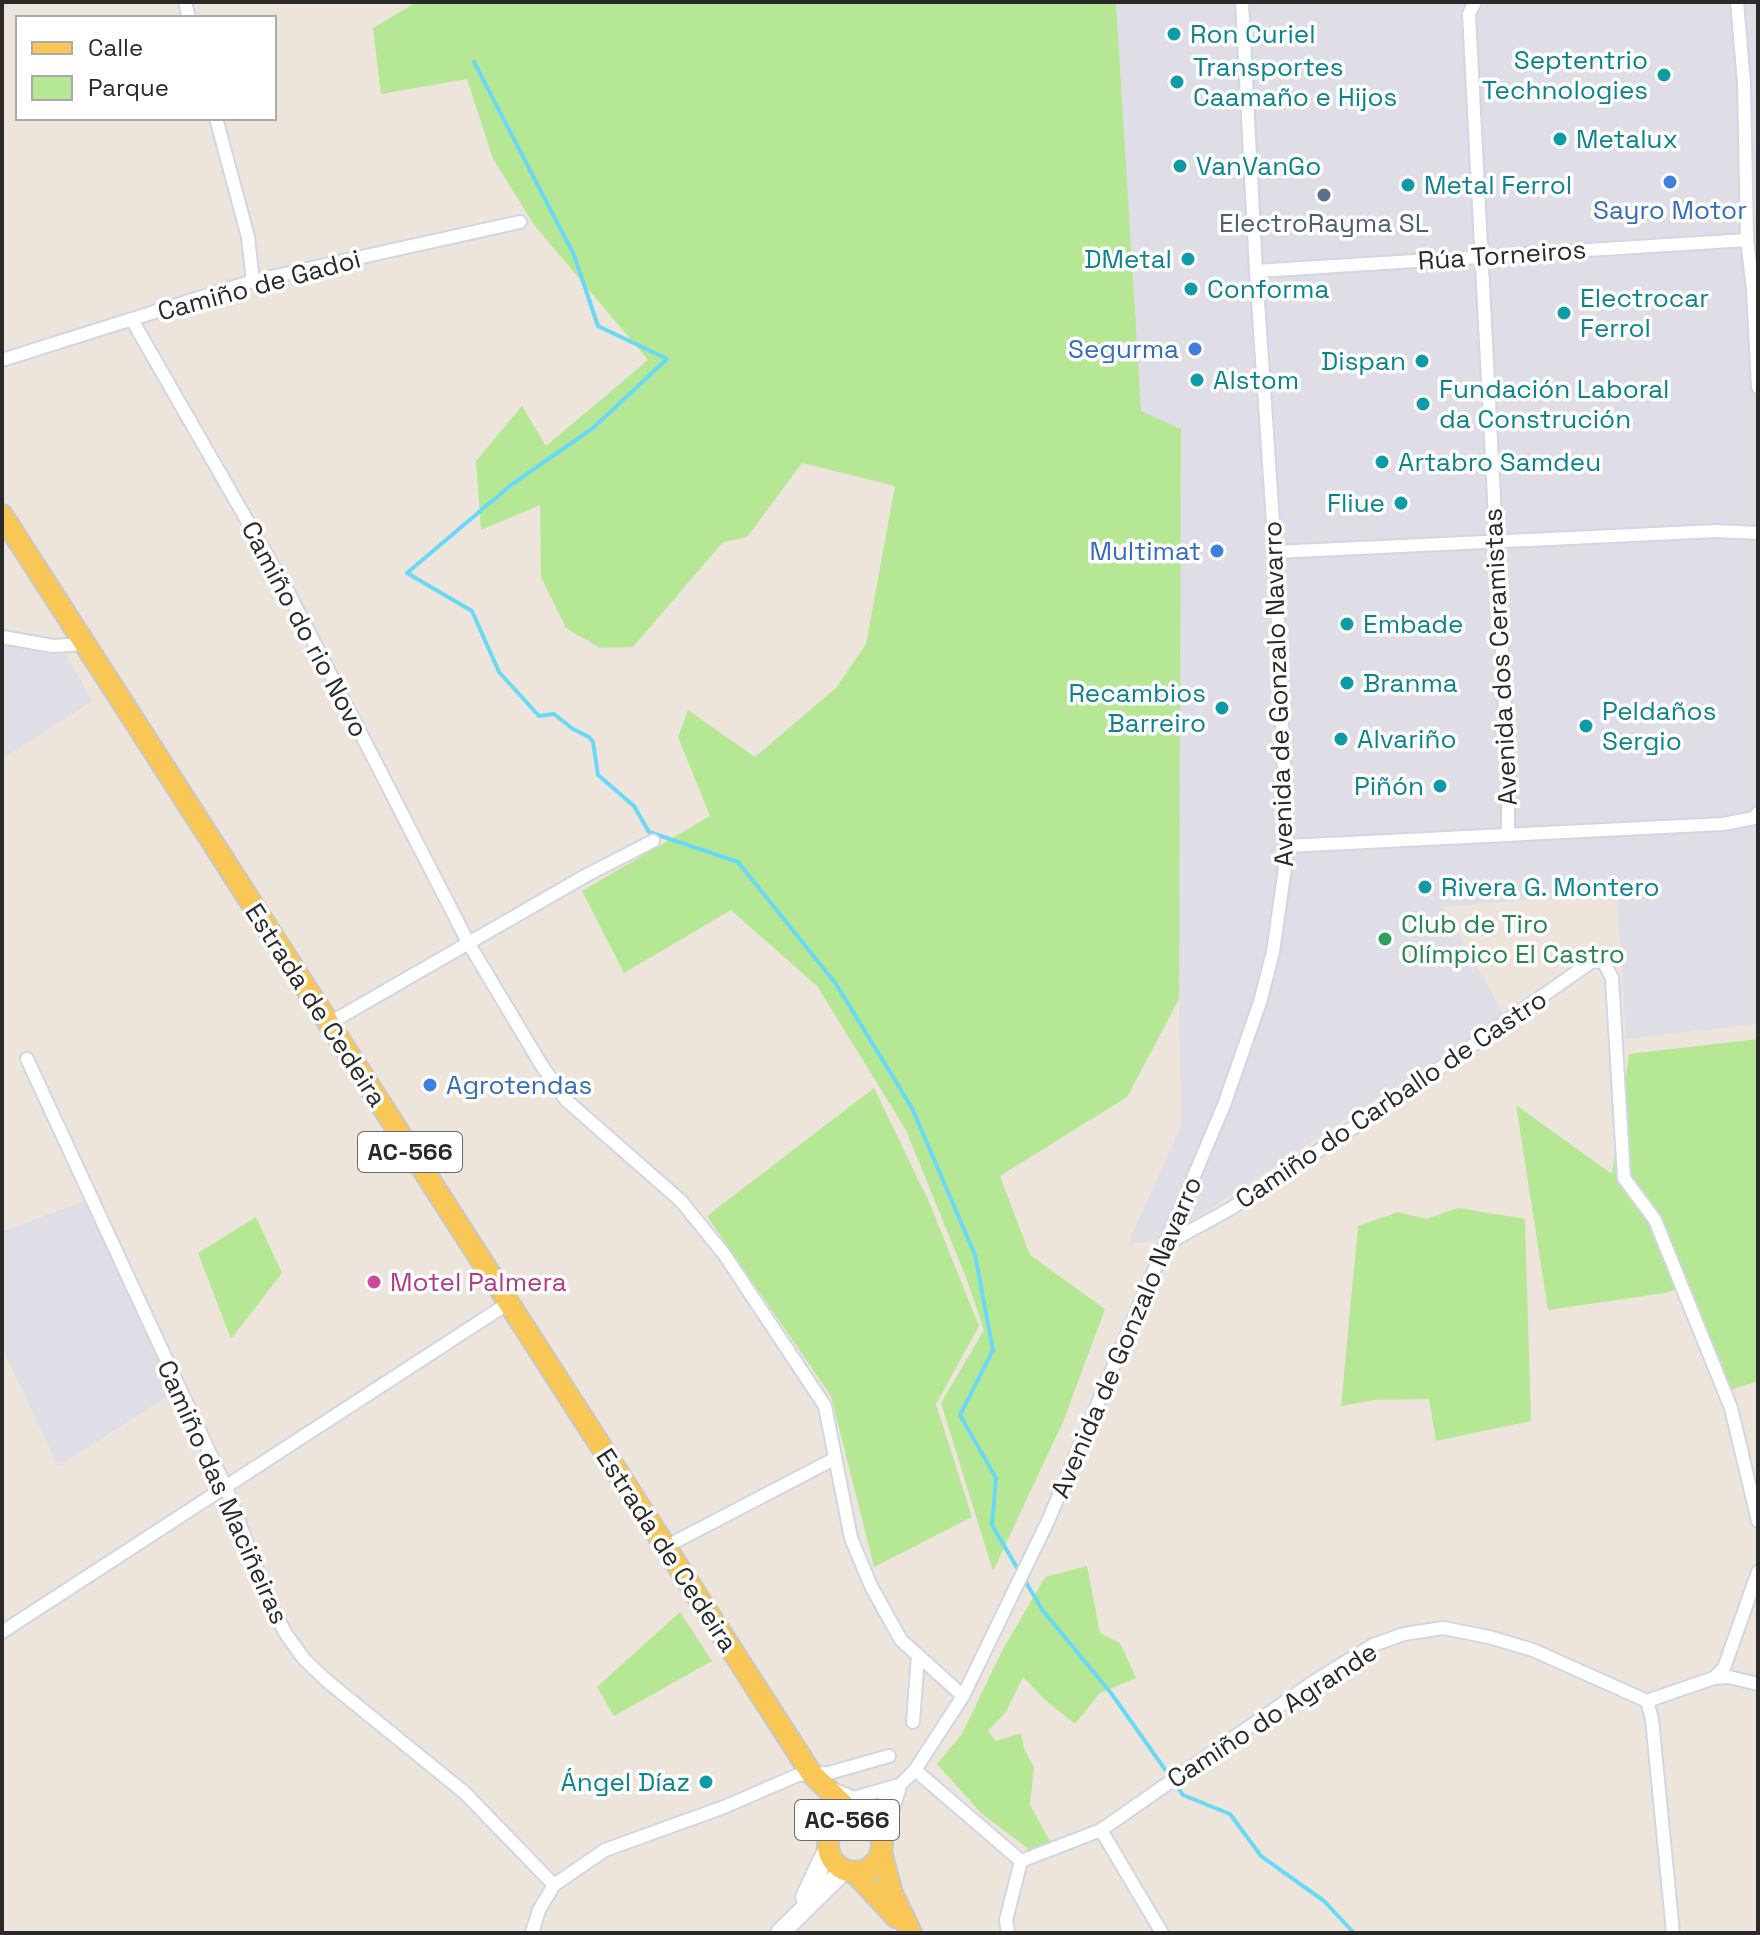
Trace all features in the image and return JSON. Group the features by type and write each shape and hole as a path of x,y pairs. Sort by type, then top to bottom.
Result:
{"main road":[{"name":"Estrada de Cedeira","path":"2,515 507,1304 818,1779"},
{"name":"AC-566","path":"818,1779 861,1819 877,1829 892,1893 911,1932"},
{"name":"AC-566","path":"818,1779 831,1858 849,1871 911,1932"},
{"name":"AC-566","path":"828,1846 832,1830 837,1825 861,1819"},
{"name":"AC-566","path":"849,1871 871,1867 881,1848"}],"street":[{"name":"Avenida de Gonzalo Navarro","path":"861,1819 915,1770 963,1696 1022,1576 1224,1105 1260,1002 1273,952 1287,846 1275,552 1242,2"},
{"name":"Avenida dos Ceramistas","path":"1475,2 1469,14 1508,769 1508,835"},
{"path":"1737,2 1744,83 1747,240 1758,387"},
{"path":"217,120 248,237 253,281"},
{"name":"Camiño de Gadoi","path":"2,360 253,281 520,222"},
{"name":"Rúa Torneiros","path":"1256,271 1747,240"},
{"name":"Camiño do rio Novo","path":"132,320 287,590 469,944 542,1066 566,1100 681,1201 724,1254 825,1406 851,1538 871,1586 901,1640 963,1696"},
{"path":"1275,552 1716,531 1758,533"},
{"path":"2,637 53,646 84,644"},
{"path":"1287,846 1723,824 1754,818 1758,813"},
{"path":"328,1024 653,841"},
{"name":"Camiño do Carballo de Castro","path":"1166,1244 1230,1209 1377,1112 1591,962 1603,961 1612,978 1624,1178 1655,1220 1731,1408 1758,1521"},
{"name":"Camiño das Maciñeiras","path":"27,1059 226,1488 271,1606 286,1634 304,1659 327,1681 465,1793 554,1885"},
{"path":"2,1632 507,1304"},
{"path":"665,1547 834,1459"},
{"path":"1714,1678 1724,1668 1758,1572"},
{"name":"Camiño do Agrande","path":"1021,1861 1101,1830 1326,1674 1373,1645 1404,1634 1443,1628 1489,1637 1533,1650 1647,1701"},
{"path":"913,1722 918,1656"},
{"path":"1673,1933 1652,1719 1647,1701 1714,1678 1729,1677 1757,1685"},
{"path":"818,1779 889,1756"},
{"path":"915,1770 1021,1861 1006,1920 1008,1933"},
{"path":"532,1933 539,1910 554,1885 605,1850 724,1807 798,1775 818,1779 854,1798 902,1784"},
{"path":"881,1848 902,1784"},
{"path":"1101,1830 1162,1933"},
{"path":"784,1928 812,1887 828,1846"},
{"path":"784,1928 849,1871"}],"shaded area":[{"path":"1117,2 1758,2 1758,1024 1626,1039 1617,893 1444,907 1504,1015 1162,1240 1128,1244 1181,1126 1174,665 1129,403"},
{"path":"2,643 66,655 92,701 2,759"},
{"path":"84,1201 173,1393 58,1466 2,1347 2,1232"}],"green space":[{"path":"417,2 1116,2 1141,411 1181,429 1179,999 1127,1097 1000,1176 1030,1255 1105,1309 1063,1422 993,1571 941,1403 984,1330 906,1130 817,986 731,910 624,973 582,891 710,816 678,737 688,710 755,757 836,688 866,644 895,486 802,463 747,537 723,542 633,647 600,648 566,628 541,577 540,505 481,530 476,461 522,406 546,446 648,360 535,226 493,159 467,79 381,94 373,28"},
{"path":"1758,1039 1758,1381 1730,1390 1689,1285 1665,1293 1548,1310 1516,1105 1612,1174 1629,1054"},
{"path":"874,1088 930,1204 979,1326 936,1404 972,1517 874,1567 831,1396 707,1216"},
{"path":"1458,1208 1525,1219 1531,1421 1436,1441 1429,1399 1374,1400 1341,1406 1358,1226 1398,1212 1426,1219"},
{"path":"256,1217 282,1273 231,1339 198,1253"},
{"path":"1087,1566 1100,1633 1120,1643 1136,1678 1100,1693 1075,1724 1023,1677 1006,1712 988,1731 996,1741 1021,1733 1024,1749 1034,1767 1030,1805 1051,1843 1031,1851 981,1813 937,1764 962,1734 1002,1651 1045,1577"},
{"path":"680,1612 712,1661 614,1716 597,1687"}],"waterway":[{"path":"474,62 574,255 598,326 667,359 593,428 511,485 407,573 472,611 499,672 539,716 554,714 589,737 593,742 598,775 634,806 649,832 738,862 836,984 912,1108 975,1255 993,1350 960,1415 996,1478 992,1525 1019,1571"},
{"path":"1024,1579 1043,1611 1111,1693 1183,1795 1230,1814 1261,1856 1324,1901 1354,1933"}],"place":[{"name":"Ron Curiel","path":"1174,34"},
{"name":"Septentrio Technologies","path":"1664,75"},
{"name":"Transportes Caamaño e Hijos","path":"1177,82"},
{"name":"Metalux","path":"1560,139"},
{"name":"VanVanGo","path":"1180,166"},
{"name":"Sayro Motor","path":"1670,182"},
{"name":"Metal Ferrol","path":"1408,185"},
{"name":"ElectroRayma SL","path":"1324,195"},
{"name":"DMetal","path":"1188,259"},
{"name":"Conforma","path":"1191,289"},
{"name":"Electrocar Ferrol","path":"1564,313"},
{"name":"Segurma","path":"1195,349"},
{"name":"Dispan","path":"1422,361"},
{"name":"Alstom","path":"1197,380"},
{"name":"Fundación Laboral da Construción","path":"1423,404"},
{"name":"Artabro Samdeu","path":"1382,462"},
{"name":"Fliue","path":"1401,503"},
{"name":"Multimat","path":"1217,551"},
{"name":"Embade","path":"1347,624"},
{"name":"Branma","path":"1347,683"},
{"name":"Recambios Barreiro","path":"1222,708"},
{"name":"Peldaños Sergio","path":"1586,726"},
{"name":"Alvariño","path":"1341,739"},
{"name":"Piñón","path":"1440,786"},
{"name":"Rivera G. Montero","path":"1425,887"},
{"name":"Club de Tiro Olímpico El Castro","path":"1385,939"},
{"name":"Agrotendas","path":"430,1085"},
{"name":"Motel Palmera","path":"374,1282"},
{"name":"Ángel Díaz","path":"706,1782"}]}
